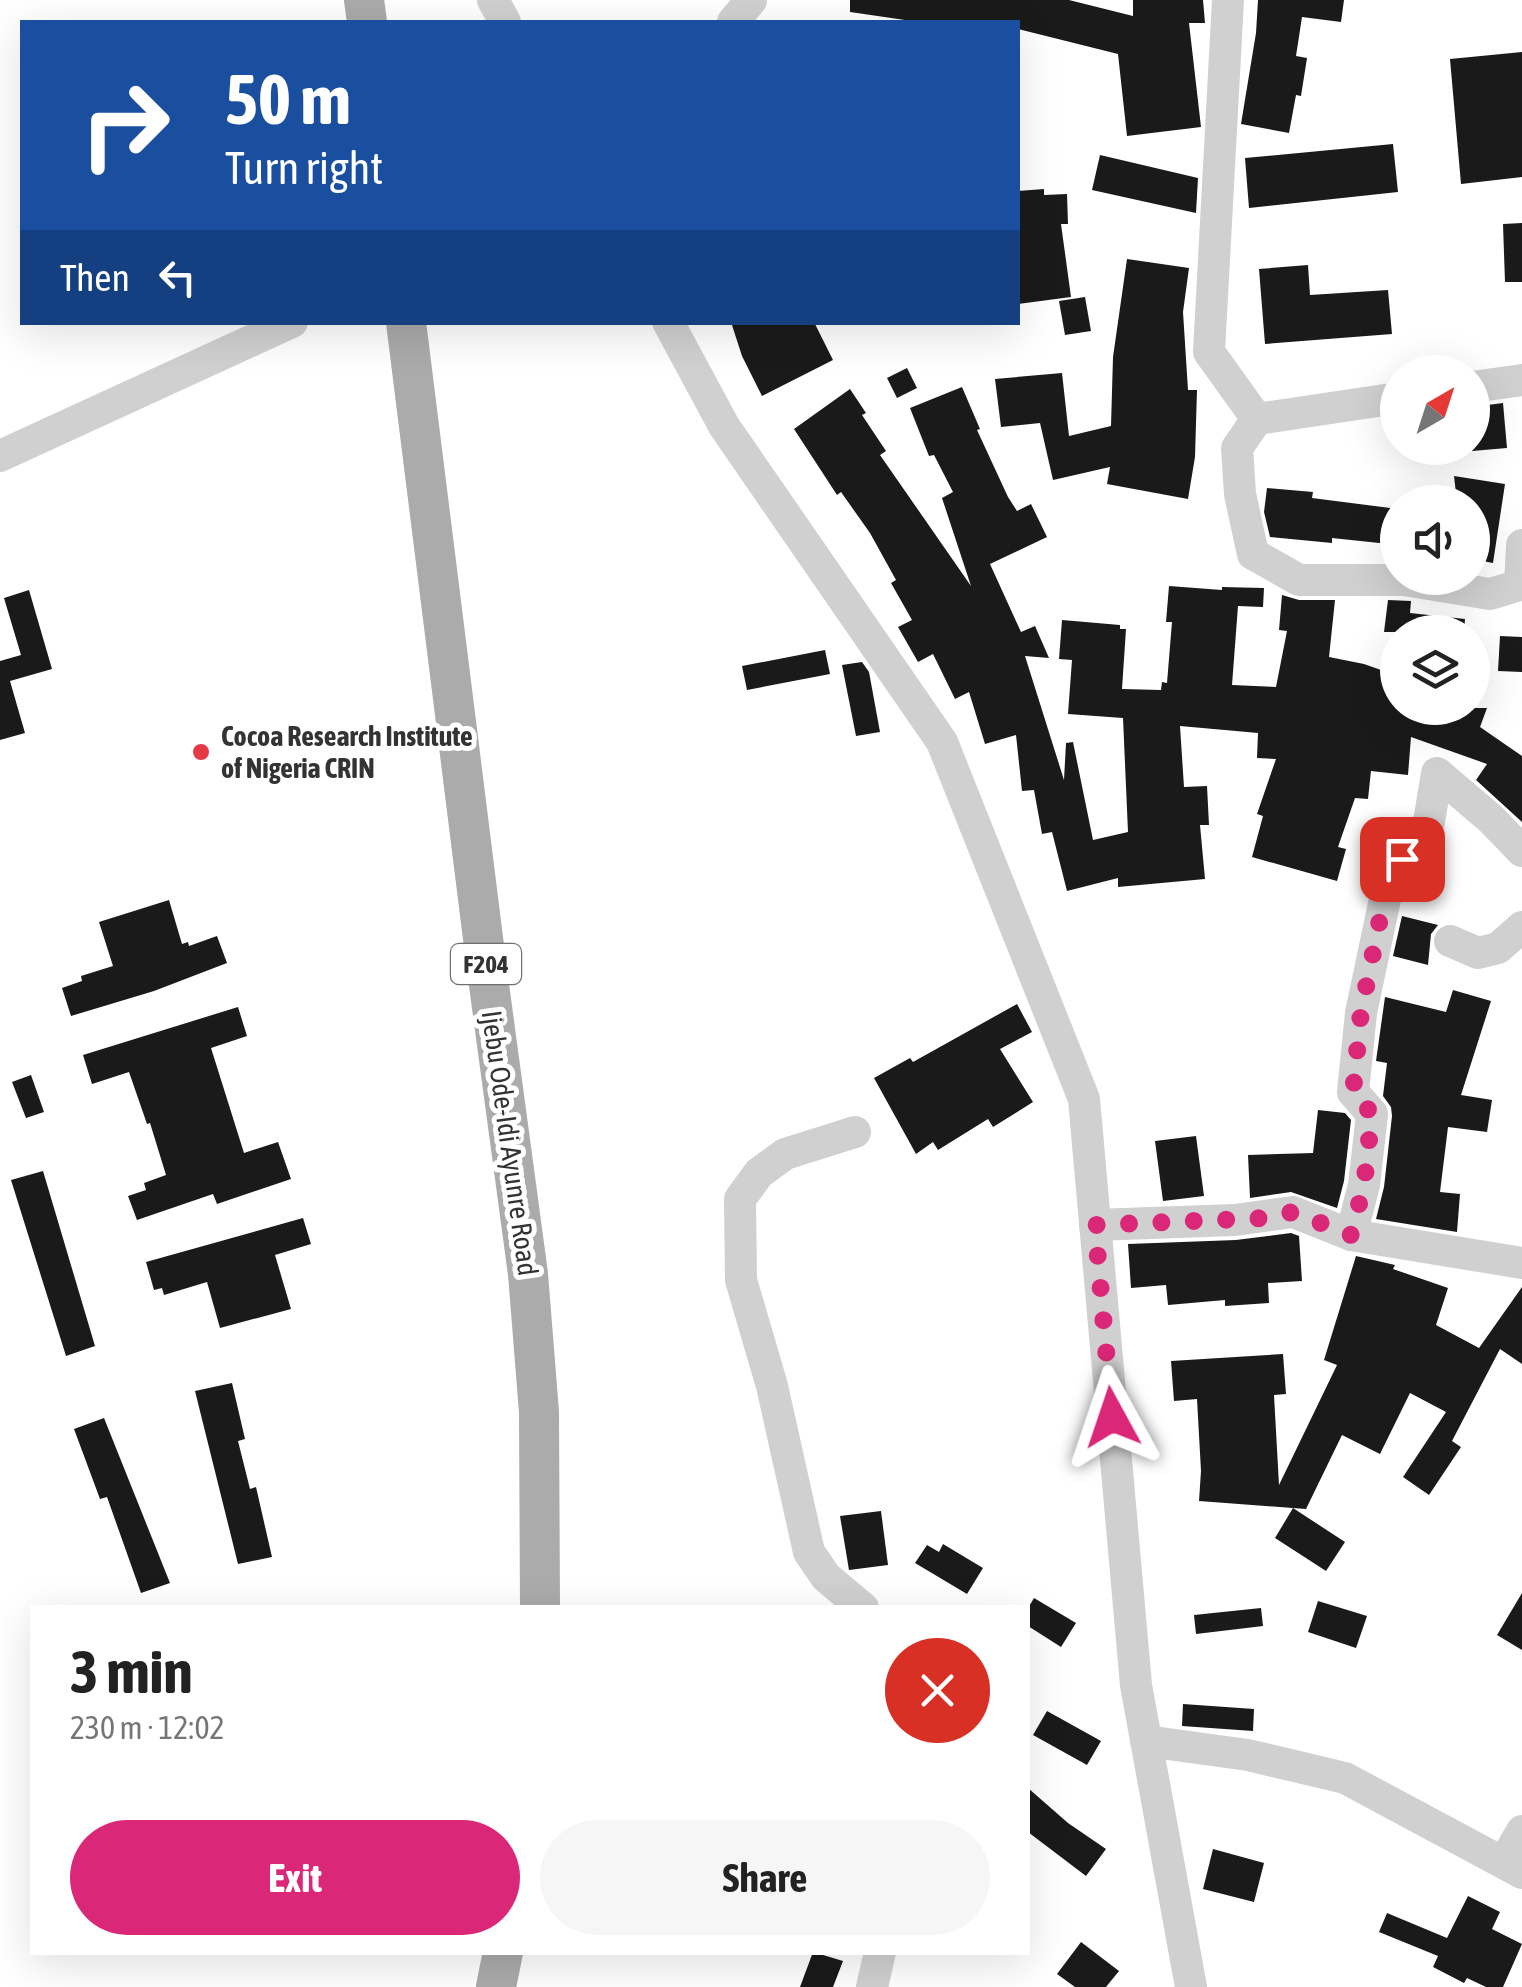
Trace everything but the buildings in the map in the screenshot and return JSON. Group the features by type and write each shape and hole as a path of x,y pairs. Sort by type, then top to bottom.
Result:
{"main road":[{"name":"Ijebu Ode-Idi Ayunre Road","path":"406,325 486,970 528,1274 538,1412 540,1605"},
{"path":"496,1987 503,1955"}],"street":[{"path":"735,20 751,0"},
{"path":"1228,0 1209,352 1257,418"},
{"path":"0,456 285,325"},
{"path":"670,325 724,426 942,742 1084,1099 1136,1686 1191,1987"},
{"path":"1490,384 1522,380"},
{"path":"1380,401 1257,418 1237,448 1240,494 1253,554 1299,580 1404,580 1490,594 1520,585 1522,545"},
{"path":"1351,1235 1364,1185 1372,1114 1353,1092 1361,1012 1384,885 1429,822 1437,773 1492,818 1522,851"},
{"path":"1450,941 1478,954 1498,948 1522,927"},
{"path":"855,1132 785,1154 759,1174 740,1199 742,1280 772,1386 809,1552 826,1577 859,1605"},
{"path":"1095,1225 1266,1218 1293,1212 1351,1235 1522,1264"},
{"path":"1146,1741 1248,1755 1345,1778 1513,1868 1522,1831"},
{"path":"872,1987 879,1955"}],"place":[{"name":"Cocoa Research Institute of Nigeria CRIN","path":"201,752"}],"route":[{"path":"1112,1417 1095,1225 1266,1218 1293,1212 1351,1235 1364,1185 1372,1114 1353,1092 1361,1012 1385,880 1402,859"}]}
